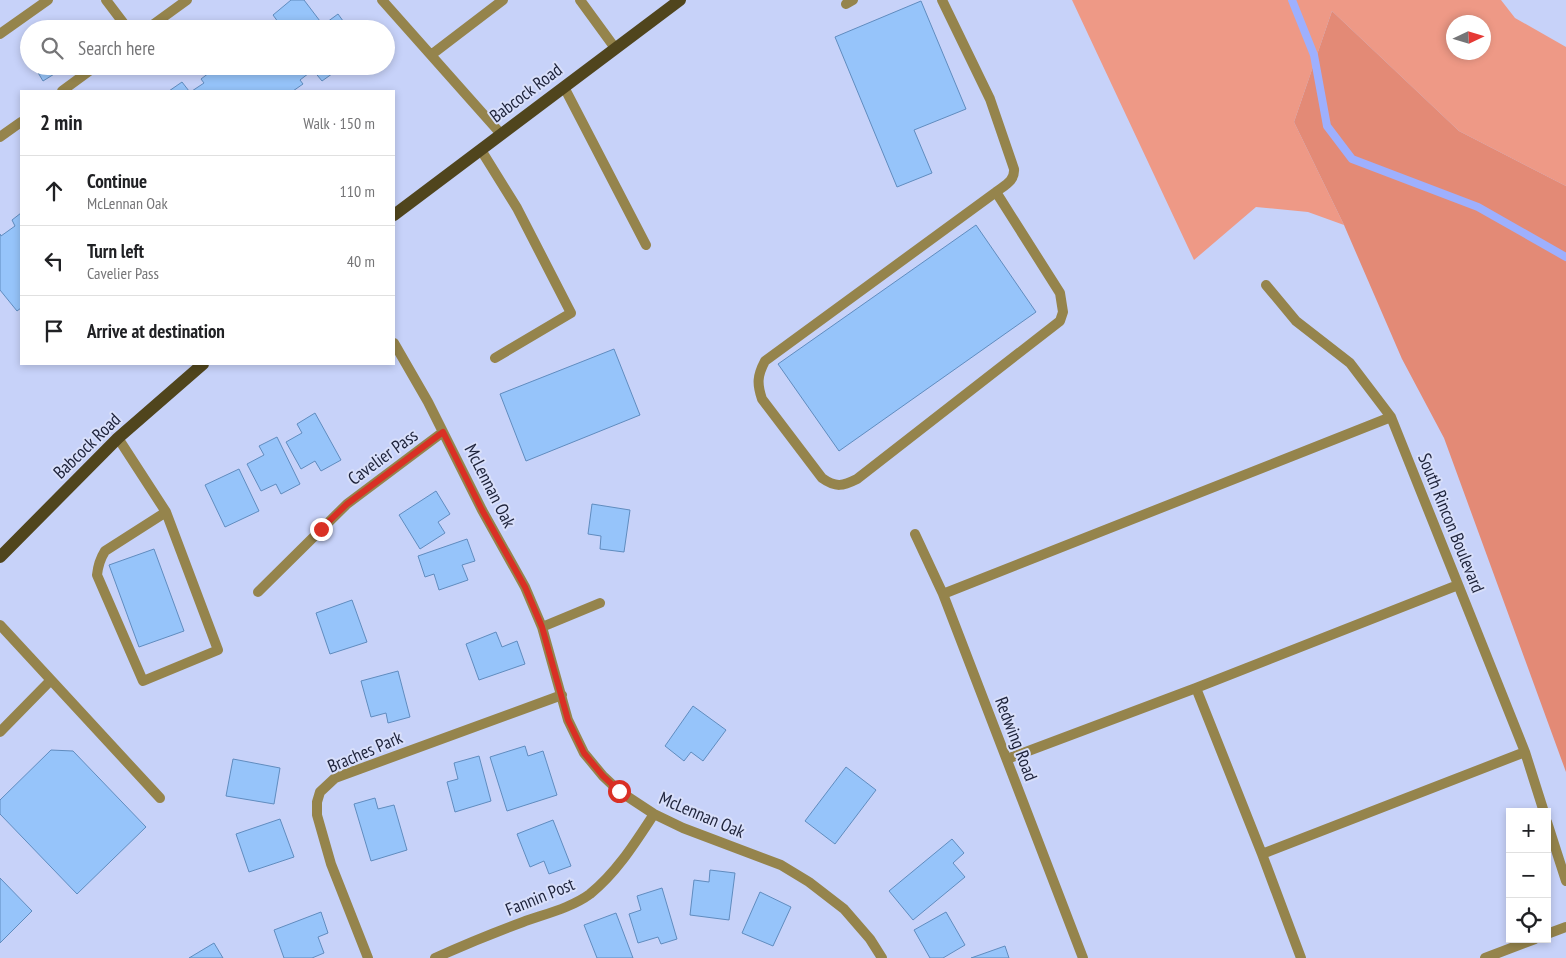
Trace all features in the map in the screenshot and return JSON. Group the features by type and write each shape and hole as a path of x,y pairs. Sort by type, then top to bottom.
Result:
{"main road":[{"name":"Babcock Road","path":"395,214 680,0"},
{"name":"Babcock Road","path":"1,555 118,438 202,365"}],"street":[{"path":"0,34 48,0"},
{"path":"106,0 121,20"},
{"path":"159,20 187,0"},
{"path":"382,0 501,134"},
{"path":"430,55 503,0"},
{"path":"580,0 615,48"},
{"path":"942,0 990,99 1015,175 1010,182 996,192 765,361 760,371 758,387 762,399 822,478 829,484 843,486 857,479 1060,321 1064,312 1060,293 996,192"},
{"path":"63,90 84,75"},
{"path":"564,87 646,245"},
{"path":"0,137 20,123"},
{"path":"480,150 516,208 571,313 495,358"},
{"name":"South Rincon Boulevard","path":"1266,285 1296,321 1350,363 1391,418 1525,752 1543,808"},
{"name":"McLennan Oak","path":"395,345 428,402 482,510 525,587 542,627 568,720 584,753 603,776 619,791 654,814 683,828 781,865 809,882 844,909 870,939 882,958"},
{"path":"943,594 1391,418"},
{"name":"Cavelier Pass","path":"258,592 347,504 443,432"},
{"path":"118,438 166,512 218,650 143,681 97,575 100,560 105,551 166,512"},
{"name":"Redwing Road","path":"915,534 943,594 1083,958"},
{"path":"1007,759 1196,688 1458,585"},
{"path":"542,627 600,603"},
{"path":"0,625 160,798"},
{"path":"0,732 52,680"},
{"path":"1196,688 1301,958"},
{"name":"Braches Park","path":"368,958 331,864 317,815 317,802 320,792 335,778 562,695"},
{"path":"1262,854 1525,752"},
{"name":"Fannin Post","path":"435,958 565,907 588,896 621,863 654,814"},
{"path":"1551,834 1566,881"},
{"path":"1551,933 1566,927"},
{"path":"1485,958 1524,943"}],"shaded area":[{"path":"1072,0 1501,0 1515,18 1566,47 1566,186 1459,131 1332,11 1294,122 1344,225 1308,212 1256,207 1194,260"},
{"path":"1332,11 1459,131 1566,186 1566,772 1444,438 1402,359 1344,225 1294,122"}],"building":[{"path":"291,0 304,0 319,20 277,20 273,15"},
{"path":"921,1 966,109 914,130 932,173 897,187 835,37"},
{"path":"338,14 342,20 330,20"},
{"path":"39,75 53,75 43,81"},
{"path":"206,75 306,75 300,80 303,84 294,90 194,90 204,83 201,79"},
{"path":"317,75 330,75 322,81"},
{"path":"182,82 188,90 170,90"},
{"path":"20,214 20,309 17,311 0,290 0,234 1,236 15,226 12,220"},
{"path":"976,225 1036,312 839,451 778,364"},
{"path":"614,349 640,415 526,461 500,394"},
{"path":"315,413 341,460 321,471 315,461 301,469 286,442 302,433 297,424"},
{"path":"277,437 300,484 281,494 276,484 261,491 247,464 264,455 259,446"},
{"path":"239,469 259,511 225,527 205,485"},
{"path":"436,491 450,514 438,522 445,533 420,549 399,515"},
{"path":"592,504 630,510 624,552 600,549 601,536 588,534"},
{"path":"467,539 475,561 462,565 468,580 439,590 434,574 425,577 418,556"},
{"path":"154,549 184,631 139,647 109,565"},
{"path":"352,600 367,642 330,654 316,613"},
{"path":"496,632 502,647 517,641 525,664 479,680 466,644"},
{"path":"398,671 410,717 388,723 386,713 371,717 361,681"},
{"path":"693,706 726,730 703,761 691,752 684,761 665,746"},
{"path":"525,746 528,756 543,751 557,795 507,811 490,757"},
{"path":"51,750 73,751 146,827 77,894 0,814 0,800"},
{"path":"479,756 491,801 455,812 447,782 458,779 454,763"},
{"path":"233,759 280,768 274,804 226,796"},
{"path":"846,767 876,790 835,844 805,821"},
{"path":"375,798 378,809 394,805 407,850 371,861 354,804"},
{"path":"280,819 294,857 249,872 236,834"},
{"path":"553,820 571,866 549,874 544,861 530,867 517,834"},
{"path":"952,839 964,853 953,863 965,877 913,920 889,891"},
{"path":"710,870 735,873 729,920 690,915 694,880 709,882"},
{"path":"0,878 32,911 0,943"},
{"path":"662,888 677,939 661,944 658,937 638,943 629,914 641,910 637,896"},
{"path":"760,892 791,907 773,946 742,933"},
{"path":"321,912 328,933 318,937 324,953 312,958 284,958 274,930"},
{"path":"946,912 965,945 943,958 930,958 914,930"},
{"path":"616,913 633,958 597,958 584,925"},
{"path":"214,943 223,958 189,958"},
{"path":"1005,946 1009,958 971,958"}],"waterway":[{"path":"1292,0 1314,55 1327,126 1352,159 1478,207 1566,257"}],"route":[{"path":"321,529 347,504 443,432 482,510 525,587 542,627 568,720 584,753 603,776 619,791"}]}
